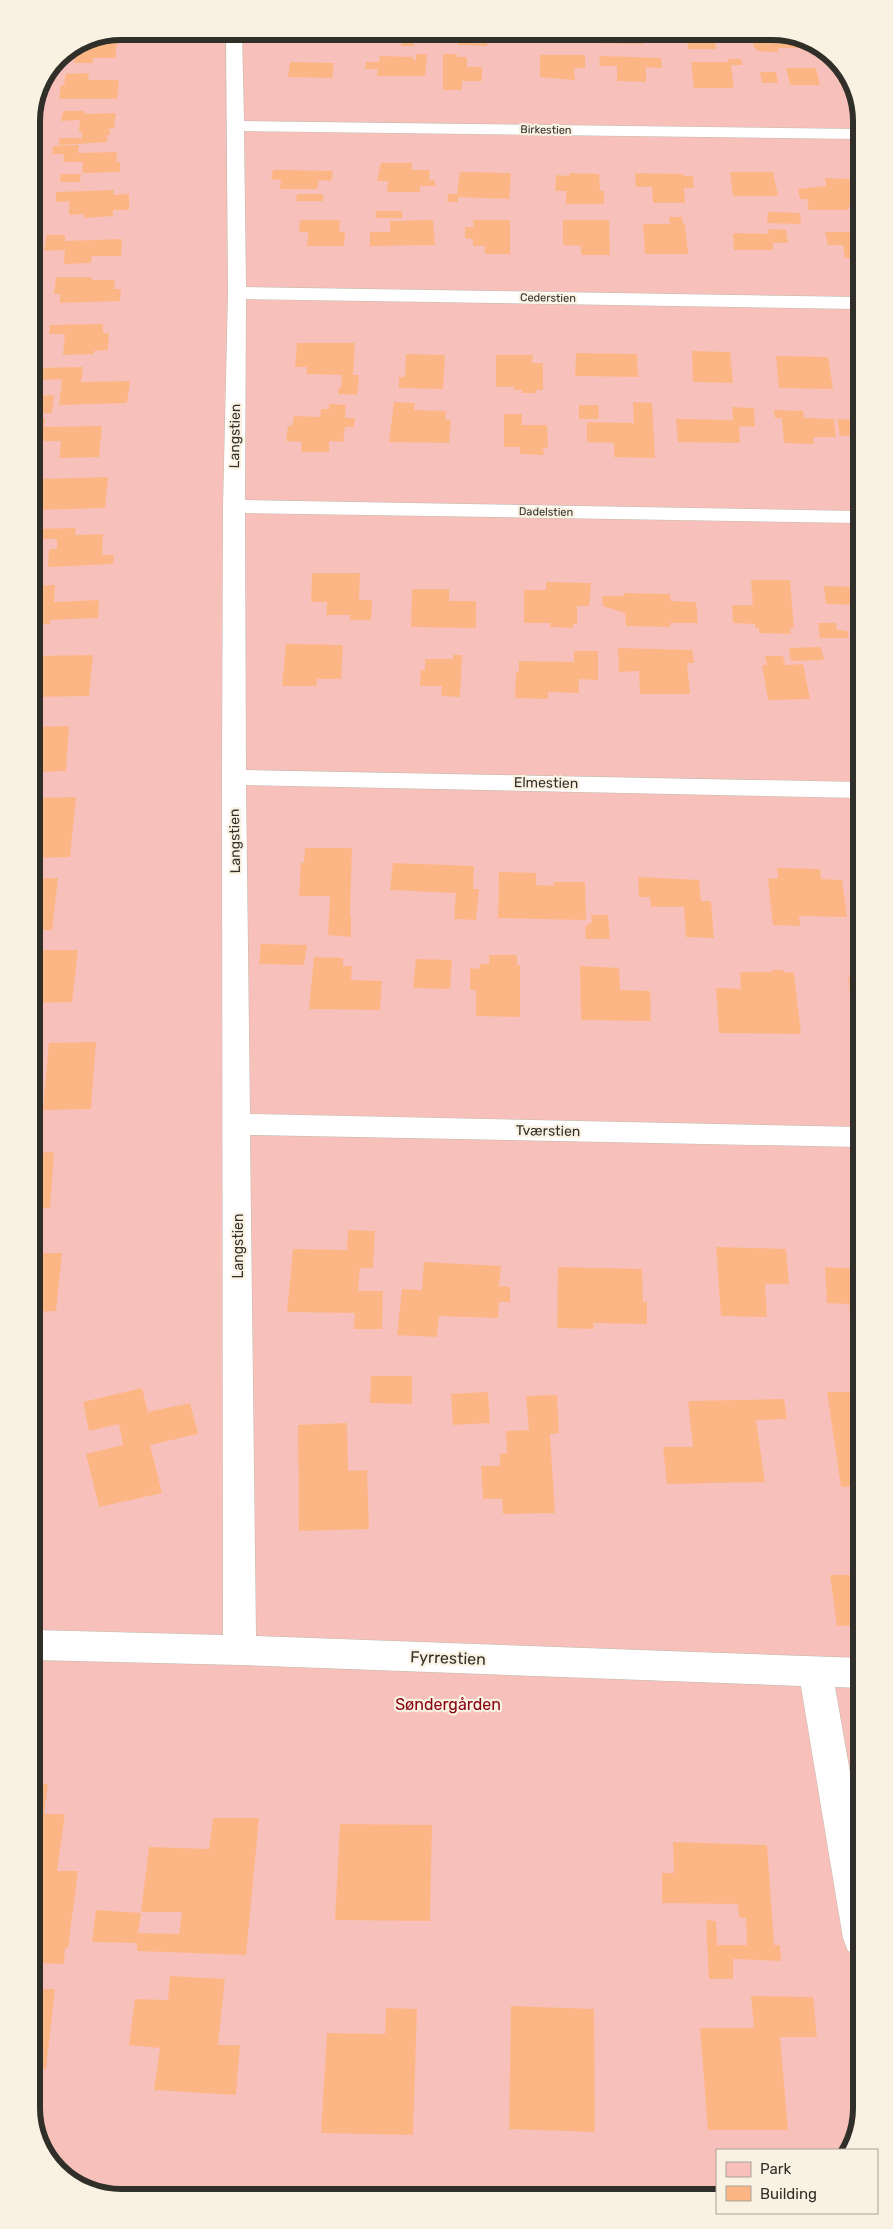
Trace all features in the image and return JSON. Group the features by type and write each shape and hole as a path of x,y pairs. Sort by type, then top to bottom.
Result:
{"lane":[{"name":"Langstien","path":"234,40 238,293 234,506 234,777 240,1650"},
{"name":"Birkestien","path":"235,126 853,134"},
{"name":"Cederstien","path":"238,293 853,304"},
{"name":"Dadelstien","path":"234,506 853,517"},
{"name":"Elmestien","path":"234,777 853,790"},
{"name":"Tværstien","path":"237,1124 853,1137"},
{"name":"Fyrrestien","path":"40,1644 853,1673"},
{"path":"816,1673 853,1891"}],"green space":[{"name":"Søndergården","path":"121,40 777,40 803,46 821,57 836,72 849,95 853,121 853,2108 849,2134 842,2149 716,2149 716,2189 116,2189 90,2183 72,2172 54,2153 44,2134 40,2108 40,116 48,85 57,72 68,60 95,44"}],"building":[{"path":"401,40 414,40 414,46 401,46"},
{"path":"458,40 487,40 487,46 458,45"},
{"path":"583,40 644,40 644,44 583,43"},
{"path":"687,40 728,40 715,41 716,49 688,49"},
{"path":"752,40 777,40 798,45 799,48 778,48 778,52 757,51 754,48"},
{"path":"107,42 117,43 115,58 93,58 93,63 74,63 75,59 70,59 95,44"},
{"path":"416,54 427,54 425,76 377,76 378,69 365,69 366,62 379,62 380,56 413,57 413,60 416,60"},
{"path":"443,54 457,54 457,57 467,57 467,67 482,67 482,81 462,81 462,90 443,90"},
{"path":"540,55 585,55 585,68 574,68 575,80 540,77"},
{"path":"600,56 661,58 662,68 646,67 646,82 617,81 617,66 599,66"},
{"path":"728,59 741,59 742,65 731,65 734,88 694,88 691,62 729,62"},
{"path":"290,62 334,63 332,78 288,77"},
{"path":"786,68 816,68 820,85 790,85"},
{"path":"760,72 776,72 778,83 762,83"},
{"path":"89,73 88,80 119,80 117,99 59,99 61,85 64,85 66,74"},
{"path":"839,76 845,86 841,86"},
{"path":"63,111 85,111 85,114 116,113 114,128 108,129 110,130 110,135 107,135 107,142 59,145 59,138 82,138 82,132 79,132 80,120 61,121"},
{"path":"79,145 78,153 117,152 116,162 120,162 120,172 82,173 83,162 63,162 64,154 52,154 53,146"},
{"path":"381,163 412,163 411,170 430,170 429,180 435,180 435,186 420,186 420,192 387,192 388,181 377,181"},
{"path":"273,170 333,171 331,181 319,180 317,189 280,189 281,180 271,179"},
{"path":"460,172 511,173 509,199 458,197 458,202 447,202 448,194 457,194"},
{"path":"730,172 773,172 778,196 733,196"},
{"path":"569,173 599,174 600,191 604,191 604,204 566,204 566,191 555,191 556,175 569,176"},
{"path":"635,173 693,176 694,188 684,188 685,203 653,203 652,187 636,187"},
{"path":"61,174 81,174 80,182 60,182"},
{"path":"825,178 851,179 853,207 848,207 848,210 809,210 807,199 800,199 798,189 826,186"},
{"path":"114,190 113,195 129,194 129,210 113,210 113,216 84,218 84,214 69,215 69,201 56,202 56,192"},
{"path":"297,194 323,194 323,201 296,201"},
{"path":"376,211 402,211 402,218 375,218"},
{"path":"768,212 800,213 801,224 767,223"},
{"path":"669,217 682,217 683,224 685,224 688,254 645,254 643,224 670,224"},
{"path":"300,220 340,220 339,232 345,232 344,246 307,246 308,232 299,232"},
{"path":"433,220 435,245 370,246 370,232 390,232 390,221"},
{"path":"473,220 510,220 510,254 485,254 485,246 473,246 473,239 465,238 465,227 474,227"},
{"path":"563,220 609,220 610,255 581,255 581,246 563,245"},
{"path":"768,229 786,230 788,243 773,243 773,250 734,250 733,233 769,234"},
{"path":"825,232 853,232 853,258 845,258 843,245 828,245"},
{"path":"47,235 65,235 65,241 122,239 121,256 92,256 91,263 64,264 65,250 44,251"},
{"path":"56,277 92,277 91,280 115,280 114,289 121,289 120,301 59,303 61,294 54,294"},
{"path":"103,324 103,333 109,333 108,350 94,351 94,354 63,355 65,334 49,334 50,325"},
{"path":"297,343 355,343 353,375 359,375 357,395 338,394 338,388 341,388 342,375 306,374 307,367 295,367"},
{"path":"692,351 730,352 733,383 693,382"},
{"path":"576,353 637,354 638,377 575,376"},
{"path":"406,354 445,355 443,389 399,388 399,377 405,377"},
{"path":"496,355 533,355 532,363 543,363 543,390 536,390 536,393 522,393 522,390 514,390 514,387 496,387"},
{"path":"776,356 828,357 833,389 779,388"},
{"path":"83,367 81,382 130,381 127,403 59,405 62,379 40,380 40,368"},
{"path":"54,395 52,413 40,413 40,396"},
{"path":"394,402 415,403 414,410 446,411 445,419 451,420 449,443 389,442"},
{"path":"633,402 652,403 655,458 614,457 614,443 587,442 587,422 634,423"},
{"path":"329,404 346,405 345,418 355,418 354,427 345,427 343,442 329,441 329,452 301,452 302,442 286,441 288,426 292,426 294,416 320,417 321,409 329,409"},
{"path":"579,405 598,405 599,419 579,419"},
{"path":"732,407 754,408 755,427 739,426 740,443 678,442 676,419 733,420"},
{"path":"774,410 803,411 804,418 834,419 836,437 813,437 814,444 784,443 782,418 775,418"},
{"path":"504,414 522,414 522,425 547,425 548,447 543,448 544,455 520,454 520,447 504,447"},
{"path":"40,418 45,418 44,427 102,426 99,457 59,458 61,441 40,441"},
{"path":"837,419 853,420 853,435 840,436"},
{"path":"108,477 105,508 40,510 40,479"},
{"path":"76,528 75,535 103,534 102,555 114,555 113,564 48,567 49,549 57,549 57,539 40,539 40,529"},
{"path":"312,573 360,573 359,600 372,600 371,620 350,620 350,615 326,615 327,602 311,602"},
{"path":"751,580 790,580 794,628 790,628 791,634 759,633 759,628 755,628 755,624 733,623 732,605 753,605"},
{"path":"546,582 591,583 589,606 577,606 577,624 573,624 573,628 550,627 550,623 524,623 524,590 546,590"},
{"path":"55,585 54,602 99,600 98,618 50,620 50,624 40,625 40,586"},
{"path":"824,586 853,587 853,605 826,604"},
{"path":"412,589 449,589 449,601 476,601 476,628 411,627"},
{"path":"624,593 670,594 671,601 696,602 698,623 670,623 670,627 626,626 625,613 603,606 602,596 623,596"},
{"path":"818,623 836,623 837,630 847,631 849,638 820,638"},
{"path":"286,644 343,645 341,679 317,679 316,686 282,686"},
{"path":"821,647 824,660 791,661 789,648"},
{"path":"618,648 692,650 694,663 687,663 690,694 640,694 639,671 619,672"},
{"path":"574,651 598,651 598,680 579,679 579,693 548,692 548,699 515,698 516,672 519,672 519,661 574,662"},
{"path":"93,655 89,696 40,697 40,656"},
{"path":"453,655 462,655 460,697 441,696 442,686 420,686 421,670 425,670 425,659 453,659"},
{"path":"765,656 783,656 785,665 803,664 810,699 768,700 762,665 767,665"},
{"path":"69,726 66,771 40,772 40,727"},
{"path":"76,797 70,857 40,858 40,798"},
{"path":"305,848 352,848 351,937 328,935 330,896 299,896 301,863 304,863"},
{"path":"393,863 474,866 473,889 479,889 476,920 454,919 456,893 390,890"},
{"path":"777,868 820,869 821,879 842,880 847,917 799,916 800,926 773,925 768,879 778,878"},
{"path":"499,872 536,873 536,885 554,886 553,882 585,882 586,920 498,918"},
{"path":"638,877 699,880 701,901 711,901 714,938 686,937 684,907 651,907 650,897 639,897"},
{"path":"58,878 52,930 40,930 40,879"},
{"path":"591,915 608,915 610,939 586,939 585,926 592,923"},
{"path":"261,944 307,945 304,965 259,964"},
{"path":"40,950 78,950 72,1002 40,1003"},
{"path":"489,955 517,955 517,965 520,965 520,1017 476,1016 476,990 470,990 470,968 480,969 480,964 489,964"},
{"path":"314,957 343,958 343,966 352,966 351,980 382,981 380,1010 309,1009"},
{"path":"416,959 452,960 450,989 413,988"},
{"path":"580,966 619,968 620,990 650,991 651,1021 581,1020"},
{"path":"772,970 794,973 801,1034 719,1033 716,988 741,989 740,972 772,972"},
{"path":"848,977 853,977 853,1026"},
{"path":"96,1042 91,1109 43,1110 49,1043"},
{"path":"54,1152 50,1208 40,1208 40,1153"},
{"path":"348,1230 375,1231 373,1268 360,1268 358,1291 383,1291 382,1329 354,1329 355,1313 287,1312 293,1249 347,1250"},
{"path":"716,1247 786,1249 789,1284 765,1284 767,1317 721,1316"},
{"path":"40,1253 62,1253 56,1311 40,1312"},
{"path":"424,1262 501,1266 499,1286 510,1287 510,1302 499,1302 498,1318 439,1316 437,1337 397,1335 402,1289 422,1290"},
{"path":"558,1267 642,1269 643,1302 647,1302 647,1324 593,1323 594,1329 557,1328"},
{"path":"825,1267 853,1269 853,1320 850,1320 849,1304 827,1303"},
{"path":"371,1376 412,1376 412,1404 370,1403"},
{"path":"142,1388 148,1412 190,1403 198,1434 150,1445 162,1493 99,1507 86,1454 123,1445 119,1424 89,1431 83,1402"},
{"path":"488,1392 490,1423 453,1425 451,1394"},
{"path":"827,1392 853,1392 853,1486 841,1487"},
{"path":"557,1395 559,1433 550,1434 555,1513 503,1514 502,1499 483,1499 481,1466 500,1466 500,1454 507,1453 506,1431 529,1430 526,1396"},
{"path":"784,1399 787,1419 756,1420 765,1482 667,1484 663,1447 693,1447 688,1401"},
{"path":"347,1423 348,1471 367,1470 369,1529 299,1531 298,1425"},
{"path":"830,1575 853,1575 853,1625 837,1626"},
{"path":"40,1783 48,1784 44,1814 65,1814 57,1871 78,1871 68,1948 65,1948 64,1964 40,1963"},
{"path":"213,1818 259,1818 246,1955 137,1951 137,1943 92,1942 96,1910 141,1913 138,1933 179,1934 182,1912 141,1912 149,1847 209,1849"},
{"path":"340,1824 432,1825 430,1921 335,1920"},
{"path":"673,1842 767,1845 774,1945 780,1945 781,1961 733,1959 733,1979 709,1979 706,1920 716,1921 717,1945 747,1945 746,1918 739,1917 738,1904 662,1903 662,1873 674,1873"},
{"path":"170,1976 225,1979 218,2045 240,2045 236,2095 154,2090 160,2048 129,2045 135,1999 168,2000"},
{"path":"40,1989 55,1989 46,2069 40,2069"},
{"path":"751,1996 813,1997 817,2037 780,2037 788,2130 708,2130 700,2028 754,2028"},
{"path":"511,2006 594,2009 595,2132 509,2129"},
{"path":"386,2008 417,2009 413,2135 321,2133 327,2033 385,2034"}]}
